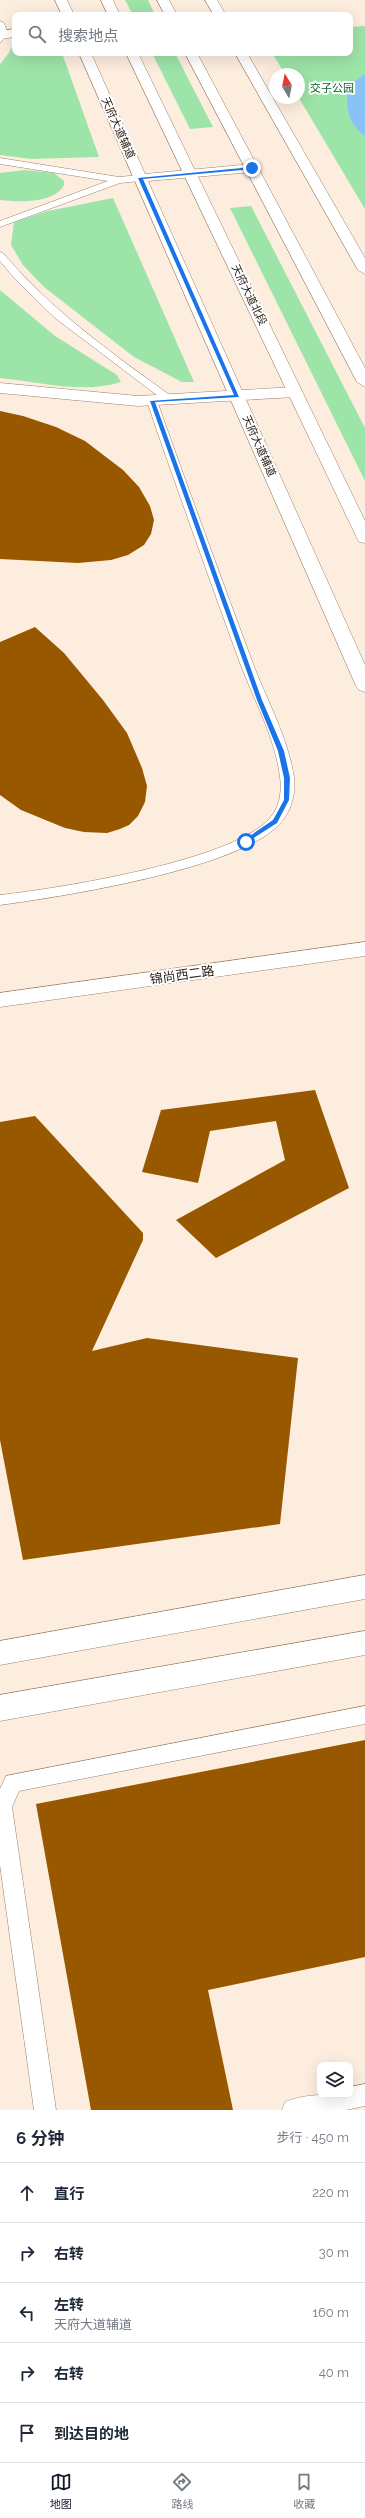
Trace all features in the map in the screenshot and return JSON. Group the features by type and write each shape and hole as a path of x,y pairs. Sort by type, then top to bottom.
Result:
{"street":[{"path":"61,0 67,12"},
{"path":"107,0 113,12"},
{"path":"163,0 169,12"},
{"path":"211,0 218,12"},
{"name":"天府大道辅道","path":"86,56 365,686"},
{"name":"天府大道北段","path":"133,56 365,538"},
{"path":"193,56 365,382"},
{"path":"243,56 365,270"},
{"path":"140,178 252,168"},
{"path":"0,388 152,401 237,397 295,392"},
{"name":"锦尚西二路","path":"0,1000 365,949"},
{"path":"0,1653 365,1587"},
{"path":"0,1708 365,1643"}],"lane":[{"path":"0,161 119,180 140,178"},
{"path":"0,224 119,180"},
{"path":"0,255 27,288 56,314 170,400"},
{"path":"0,900 119,879 203,858 246,842 275,821 286,800 287,778 281,751 260,700 152,401"},
{"path":"45,2110 2,1807 14,1783 365,1716"},
{"path":"293,2110 365,2094"}],"green space":[{"path":"125,0 148,0 154,12 131,12"},
{"name":"交子公园","path":"365,26 365,209 303,104 305,104 305,68 281,68 274,56 353,56 353,27"},
{"path":"12,46 12,56 63,56 99,157 31,159 0,155 0,64 9,53"},
{"path":"154,56 177,56 213,127 190,129"},
{"path":"25,170 54,173 64,181 64,185 52,196 44,199 26,201 0,200 0,173"},
{"path":"113,198 194,382 182,382 134,357 44,287 23,265 11,245 14,222 48,211"},
{"path":"251,206 365,428 365,481 230,208"},
{"path":"0,290 55,336 117,375 121,382 92,387 76,387 0,378"}],"water":[{"path":"365,74 365,136 354,126 351,120 347,100 349,85"}],"building":[{"path":"0,411 23,416 56,427 85,441 123,470 139,487 150,506 154,520 151,534 144,545 128,555 111,560 78,563 0,559"},
{"path":"35,627 64,653 103,700 127,733 142,768 147,786 145,802 138,816 129,825 107,833 84,832 65,828 21,810 0,795 0,642"},
{"path":"315,1090 349,1188 216,1258 176,1220 285,1160 276,1121 210,1131 198,1183 142,1172 161,1110"},
{"path":"35,1116 143,1233 143,1240 92,1351 147,1338 298,1358 280,1524 23,1560 0,1440 0,1122"},
{"path":"365,1740 365,1957 208,1990 233,2110 91,2110 36,1804"}],"route":[{"path":"246,842 275,821 286,800 287,778 281,751 260,700 152,401 237,397 140,178 252,168"}]}
